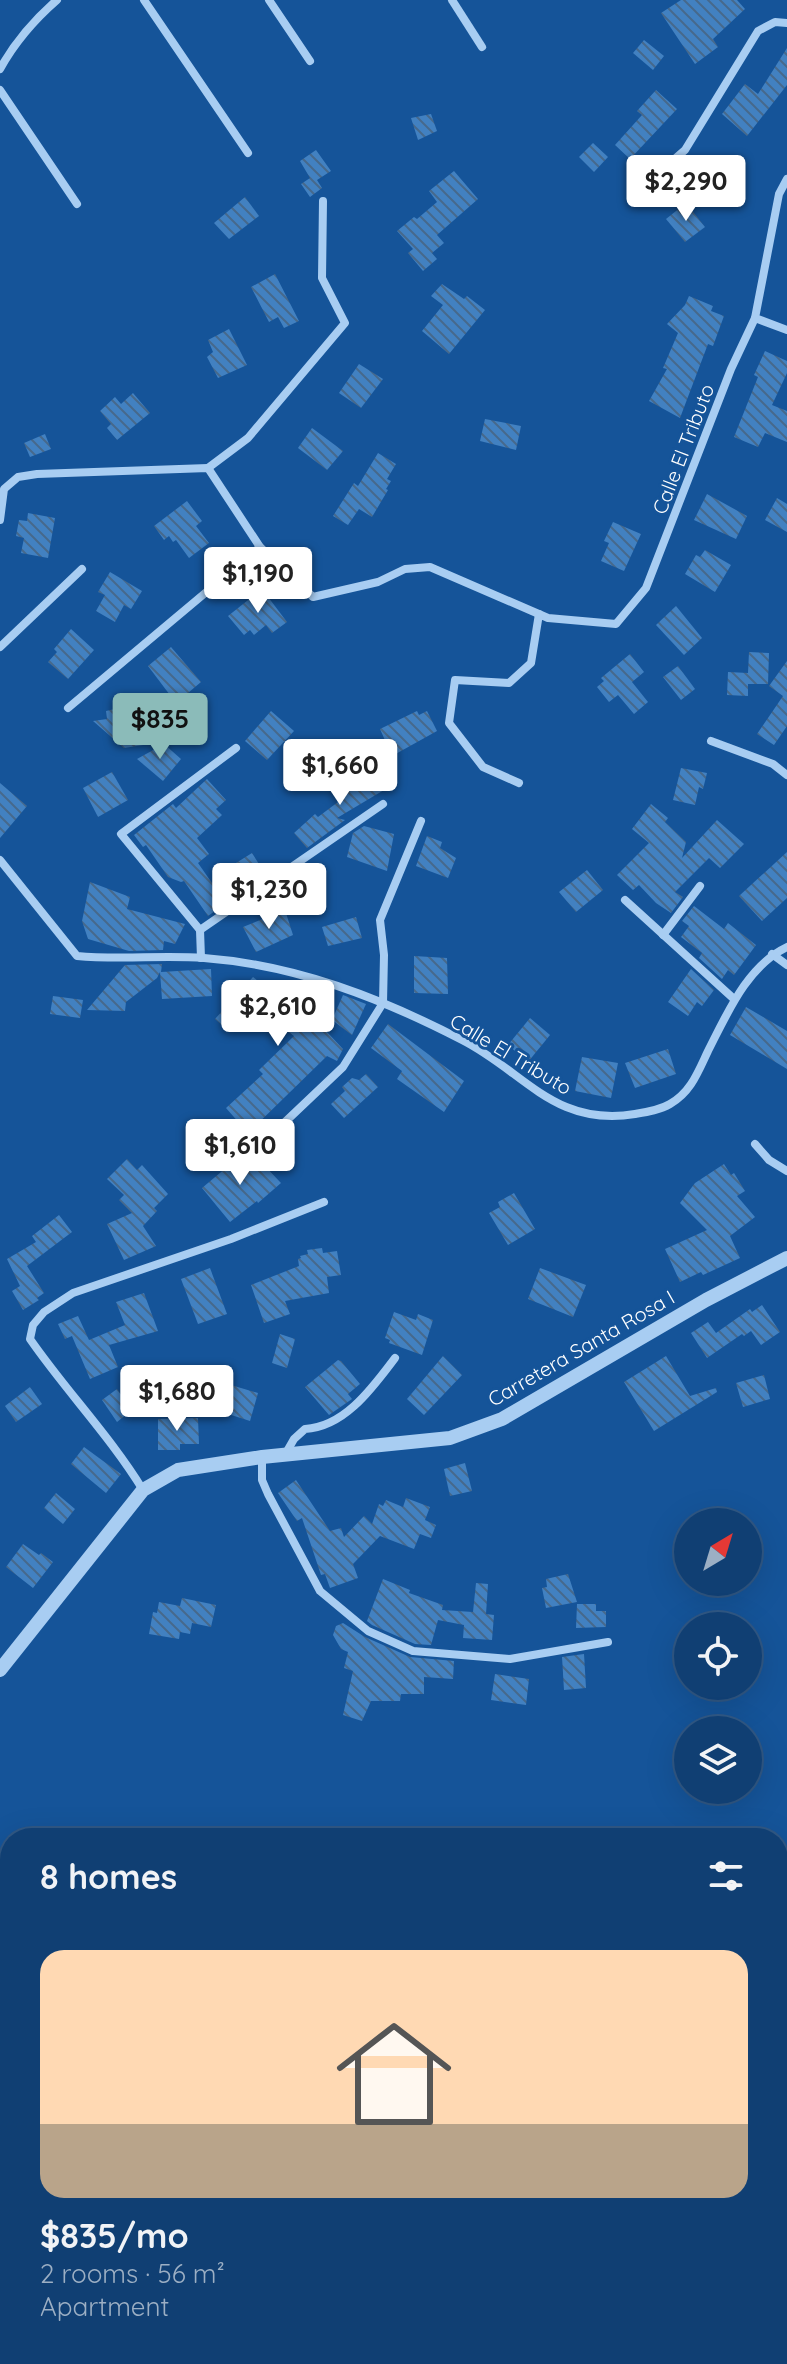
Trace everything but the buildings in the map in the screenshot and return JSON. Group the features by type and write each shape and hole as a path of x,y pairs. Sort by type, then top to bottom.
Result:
{"street":[{"path":"0,69 36,18 57,0"},
{"path":"144,0 248,153"},
{"path":"269,0 310,61"},
{"path":"452,0 482,47"},
{"path":"632,196 685,150 758,31 775,22 787,23"},
{"path":"0,90 77,204"},
{"path":"787,179 779,194 755,318 787,330"},
{"path":"0,520 4,489 18,477 208,468 248,438 345,323 322,278 323,201"},
{"name":"Calle El Tributo","path":"208,468 260,547 313,597 378,582 405,569 430,567 548,618 616,624 646,588 731,369 755,318"},
{"path":"68,708 260,547"},
{"path":"0,647 82,569"},
{"path":"519,783 483,767 449,723 455,680 509,683 531,663 539,614"},
{"path":"711,741 773,764 787,775"},
{"path":"201,958 200,930 121,834 236,748"},
{"path":"200,930 383,804"},
{"path":"265,1141 343,1067 383,1003 384,955 380,920 421,821"},
{"name":"Calle El Tributo","path":"0,860 77,956 201,958 250,963 310,975 383,1003 466,1041 551,1101 588,1114 622,1116 650,1111 669,1105 691,1087 734,999 772,954 787,947"},
{"path":"663,935 700,886"},
{"path":"625,900 734,999"},
{"path":"772,954 787,965"},
{"path":"755,1144 769,1160 787,1171"},
{"path":"143,1490 121,1454 83,1411 30,1339 33,1325 44,1312 73,1293 231,1239 324,1202"},
{"name":"Carretera Santa Rosa I","path":"0,1670 143,1490 178,1470 285,1454 450,1438 502,1419 706,1300 787,1258"},
{"path":"285,1454 305,1429 331,1424 370,1391 395,1358"},
{"path":"262,1457 262,1480 268,1494 320,1591 368,1631 413,1651 510,1659 608,1642"}]}
